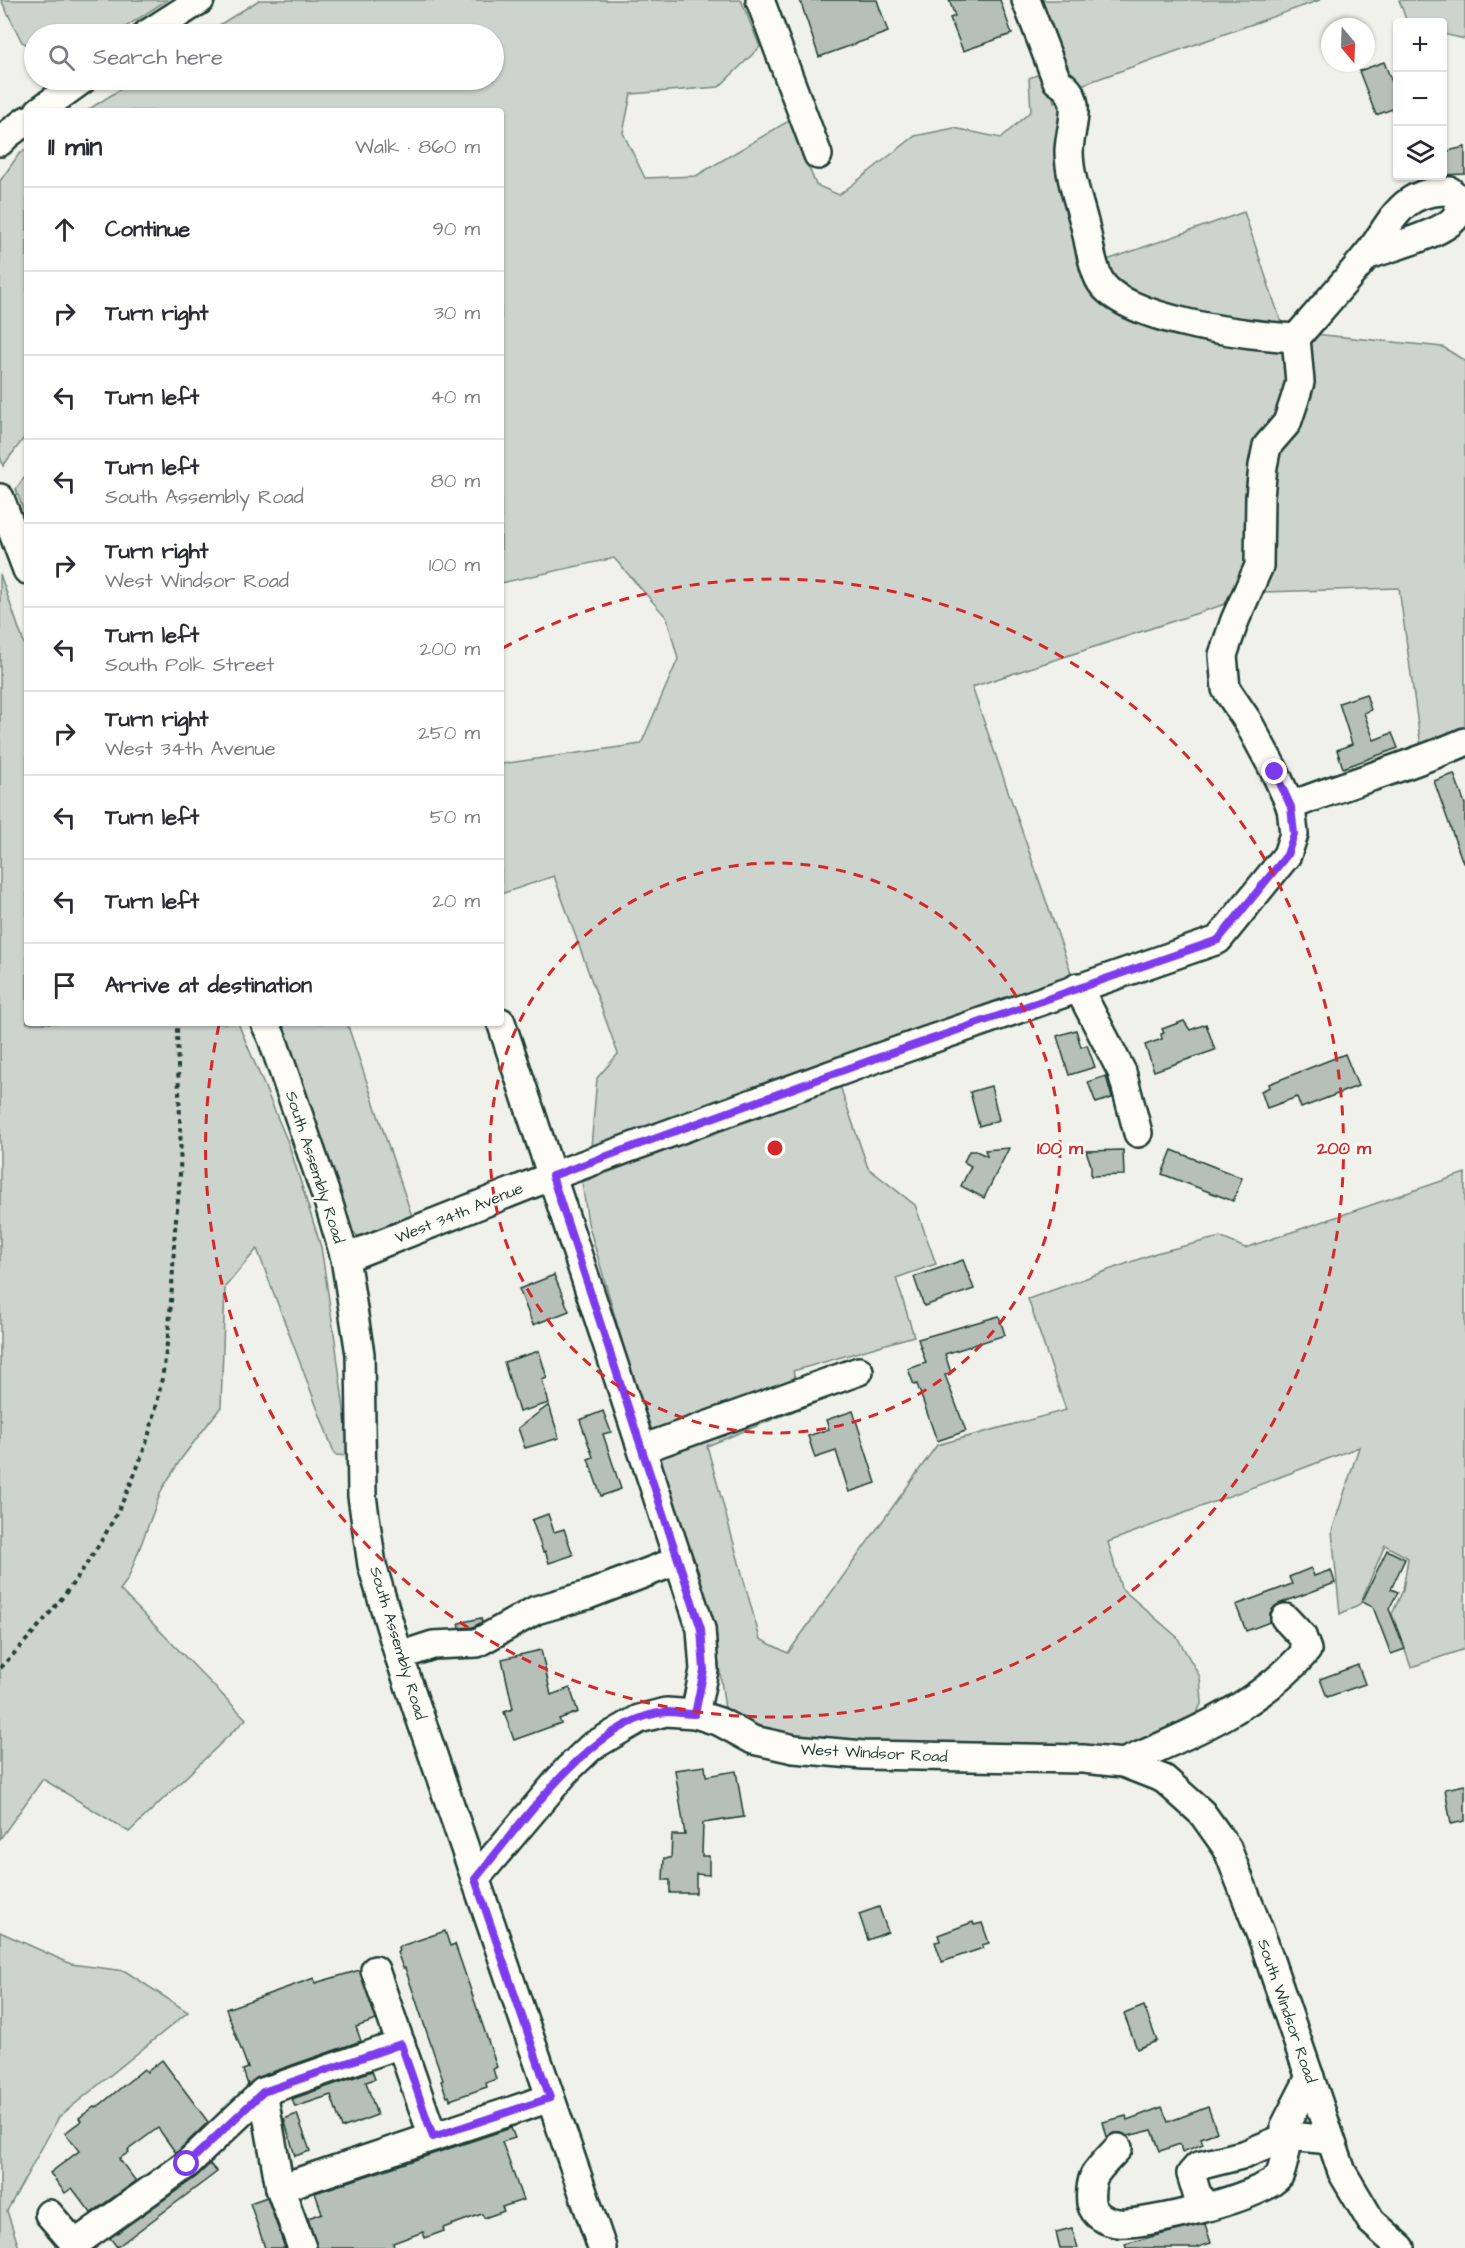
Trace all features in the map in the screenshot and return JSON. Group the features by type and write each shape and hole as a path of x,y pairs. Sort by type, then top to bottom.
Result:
{"street":[{"path":"163,24 200,0"},
{"path":"760,0 818,155"},
{"path":"1026,0 1057,81 1072,93 1074,117 1069,151 1072,175 1100,281 1114,294 1142,310 1195,326 1258,336 1296,338"},
{"path":"43,108 68,90"},
{"path":"0,142 24,122"},
{"path":"1366,256 1296,338 1300,382 1287,423 1267,446 1260,497 1259,566 1235,620 1223,655 1226,689 1247,720 1290,806 1330,790 1421,761 1465,742"},
{"path":"0,498 24,562"},
{"name":"West 34th Avenue","path":"345,1258 552,1176 877,1058 1218,940 1287,855 1294,834 1290,806"},
{"path":"1078,987 1122,1072 1138,1132"},
{"name":"South Assembly Road","path":"266,1026 328,1201 345,1258 360,1354 363,1496 376,1581 399,1656 602,2248"},
{"path":"502,1026 701,1629 704,1670 695,1714"},
{"path":"642,1449 859,1371"},
{"path":"399,1656 433,1645 477,1643 536,1610 588,1594 677,1561"},
{"path":"1123,1763 1199,1729 1258,1696 1290,1670 1307,1650 1302,1636 1285,1618"},
{"name":"West Windsor Road","path":"475,1879 568,1769 591,1747 639,1719 666,1712 695,1714 720,1722 753,1740 794,1749 864,1755 1083,1759 1123,1763 1164,1779"},
{"name":"South Windsor Road","path":"1164,1779 1202,1813 1227,1848 1264,1943 1329,2140 1342,2172 1371,2221 1401,2248"},
{"path":"375,1970 433,2137"},
{"path":"49,2214 77,2246 187,2164 263,2092 401,2044"},
{"path":"1118,2148 1094,2176 1090,2196 1093,2209 1105,2220 1119,2224 1150,2220 1254,2193 1270,2185 1280,2175 1289,2136 1285,2126 1310,2077"},
{"path":"263,2092 280,2188 302,2248"},
{"path":"280,2188 550,2098"},
{"path":"1208,2206 1197,2194 1191,2174 1198,2166 1246,2154 1289,2136 1329,2140"}],"path":[{"path":"0,1668 38,1629 77,1580 111,1524 134,1474 155,1412 167,1356 180,1172 177,1026"}],"shaded area":[{"path":"1,0 167,0 130,24 24,24 24,43"},
{"path":"259,0 741,0 760,47 719,87 631,94 623,133 645,178 696,176 790,120 816,185 839,195 915,136 954,128 1001,138 1031,111 1029,78 1047,71 1054,102 1067,90 1090,266 1244,212 1284,331 1443,347 1465,361 1465,729 1421,747 1399,588 1262,592 972,687 1074,981 824,1062 591,1147 597,1078 618,1054 554,876 504,893 504,764 641,744 678,659 667,618 614,558 504,582 504,108 91,108 119,90 504,90 504,24 221,24"},
{"path":"1037,0 1320,0 1067,90"},
{"path":"1399,0 1465,0 1465,39 1447,35 1447,18 1406,18"},
{"path":"24,151 24,438 3,466 0,456 0,181 19,154"},
{"path":"24,477 24,512 16,489"},
{"path":"0,574 24,643 24,1026 239,1026 289,1145 321,1247 350,1456 335,1455 257,1249 225,1287 221,1407 181,1459 162,1489 128,1579 120,1590 246,1719 129,1832 43,1779 0,1839"},
{"path":"283,1026 348,1026 414,1222 363,1241 350,1229"},
{"path":"840,1086 868,1168 915,1205 936,1264 896,1278 914,1336 793,1371 804,1407 707,1446 760,1639 788,1653 937,1445 1066,1410 1028,1299 1156,1253 1220,1237 1245,1248 1465,1173 1465,1649 1411,1667 1392,1614 1403,1590 1408,1558 1385,1545 1360,1604 1340,1614 1332,1531 1359,1447 1108,1542 1121,1588 1177,1637 1200,1677 1202,1702 1190,1727 1128,1752 1029,1743 864,1745 772,1734 747,1727 725,1709 714,1630 642,1410 588,1223 582,1182"},
{"path":"0,1932 71,1964 125,1971 188,2012 59,2117 7,2211 19,2248 0,2248"}],"building":[{"path":"800,0 877,0 888,32 819,57"},
{"path":"949,0 1000,0 1012,34 963,51 950,18 955,16"},
{"path":"1384,62 1393,84 1393,109 1376,115 1359,72 1375,72 1375,65"},
{"path":"1465,147 1465,174 1447,175 1447,151"},
{"path":"1366,694 1371,710 1364,713 1374,740 1392,733 1398,748 1343,768 1337,750 1352,744 1339,703"},
{"path":"1454,774 1465,804 1465,863 1463,863 1434,781"},
{"path":"1184,1021 1190,1030 1206,1024 1215,1050 1154,1071 1145,1045 1162,1039 1161,1034 1164,1033 1162,1029"},
{"path":"1076,1030 1081,1047 1087,1045 1095,1067 1069,1075 1057,1036"},
{"path":"1345,1054 1358,1086 1301,1108 1297,1097 1267,1108 1261,1091 1270,1087 1269,1084"},
{"path":"1106,1076 1112,1098 1096,1103 1088,1082"},
{"path":"991,1086 999,1120 979,1126 970,1092"},
{"path":"1009,1148 984,1198 961,1186 971,1166 964,1162 969,1151 976,1151 987,1156 985,1150"},
{"path":"1123,1150 1124,1175 1091,1176 1091,1165 1086,1151"},
{"path":"1172,1150 1242,1178 1233,1201 1162,1174"},
{"path":"963,1260 974,1289 924,1306 914,1277"},
{"path":"554,1275 569,1311 533,1325 519,1289"},
{"path":"999,1316 1005,1335 945,1354 951,1373 945,1375 966,1431 937,1441 917,1384 914,1385 908,1369 926,1363 918,1339"},
{"path":"539,1351 547,1378 542,1380 549,1403 519,1412 504,1362"},
{"path":"549,1405 559,1438 525,1448 518,1428"},
{"path":"603,1411 611,1432 603,1434 621,1489 601,1496 588,1459 593,1457 580,1420"},
{"path":"853,1411 876,1483 849,1492 836,1451 815,1458 808,1436 829,1429 826,1420"},
{"path":"548,1514 554,1532 564,1529 573,1555 549,1563 532,1520"},
{"path":"1387,1550 1405,1559 1391,1589 1398,1592 1389,1609 1405,1649 1391,1654 1373,1607 1362,1602"},
{"path":"1311,1568 1314,1576 1331,1570 1335,1583 1275,1606 1270,1613 1270,1622 1246,1631 1236,1605 1292,1584 1289,1577"},
{"path":"481,1618 482,1622 473,1627 460,1628 459,1623"},
{"path":"541,1650 551,1695 570,1688 578,1712 559,1719 561,1723 514,1740 504,1712 513,1709 502,1659"},
{"path":"1358,1665 1365,1684 1327,1697 1320,1679"},
{"path":"705,1766 706,1776 736,1771 744,1817 703,1823 702,1856 709,1856 709,1875 696,1874 696,1893 670,1893 670,1880 663,1880 664,1858 671,1858 672,1835 685,1835 675,1770"},
{"path":"1465,1785 1465,1821 1451,1824 1445,1789"},
{"path":"879,1907 888,1932 868,1940 859,1914"},
{"path":"973,1922 974,1925 982,1923 989,1943 982,1945 983,1948 942,1962 935,1942 940,1941 938,1935"},
{"path":"445,1931 450,1946 455,1944 497,2067 493,2069 496,2079 486,2083 487,2087 450,2100 441,2081 443,2080 405,1968 397,1952 398,1947"},
{"path":"360,1970 376,2020 356,2027 361,2041 258,2077 248,2085 243,2070 248,2068 226,2009 314,1978 315,1983"},
{"path":"1144,2006 1157,2041 1137,2049 1124,2014"},
{"path":"162,2060 208,2122 176,2153 158,2128 128,2150 129,2152 119,2159 136,2181 91,2213 72,2188 65,2193 50,2173 79,2151 65,2133 81,2121 79,2118 94,2107 96,2108 144,2069 147,2072"},
{"path":"372,2071 375,2079 366,2082 377,2115 342,2128 331,2095 295,2107 292,2099"},
{"path":"1162,2107 1168,2122 1208,2107 1217,2132 1201,2138 1203,2144 1182,2152 1180,2144 1160,2151 1152,2130 1128,2136 1114,2133 1107,2137 1103,2122 1126,2116 1127,2120"},
{"path":"297,2114 310,2151 295,2156 284,2119"},
{"path":"511,2128 515,2138 502,2142 523,2200 502,2207 504,2211 484,2218 482,2214 443,2228 444,2231 425,2238 423,2232 393,2243 394,2248 317,2248 308,2218 322,2213 315,2193"},
{"path":"210,2164 217,2172 117,2247 110,2238 196,2177"},
{"path":"267,2197 285,2248 265,2248 250,2203"},
{"path":"1205,2224 1211,2243 1195,2248 1126,2248 1125,2244"},
{"path":"1072,2228 1078,2248 1060,2248 1056,2232"}],"route":[{"path":"187,2164 263,2092 401,2044 433,2137 550,2098 475,1879 568,1769 591,1747 639,1719 666,1712 695,1714 704,1670 701,1629 552,1176 877,1058 1218,940 1287,855 1294,834 1291,807 1275,772"}]}
